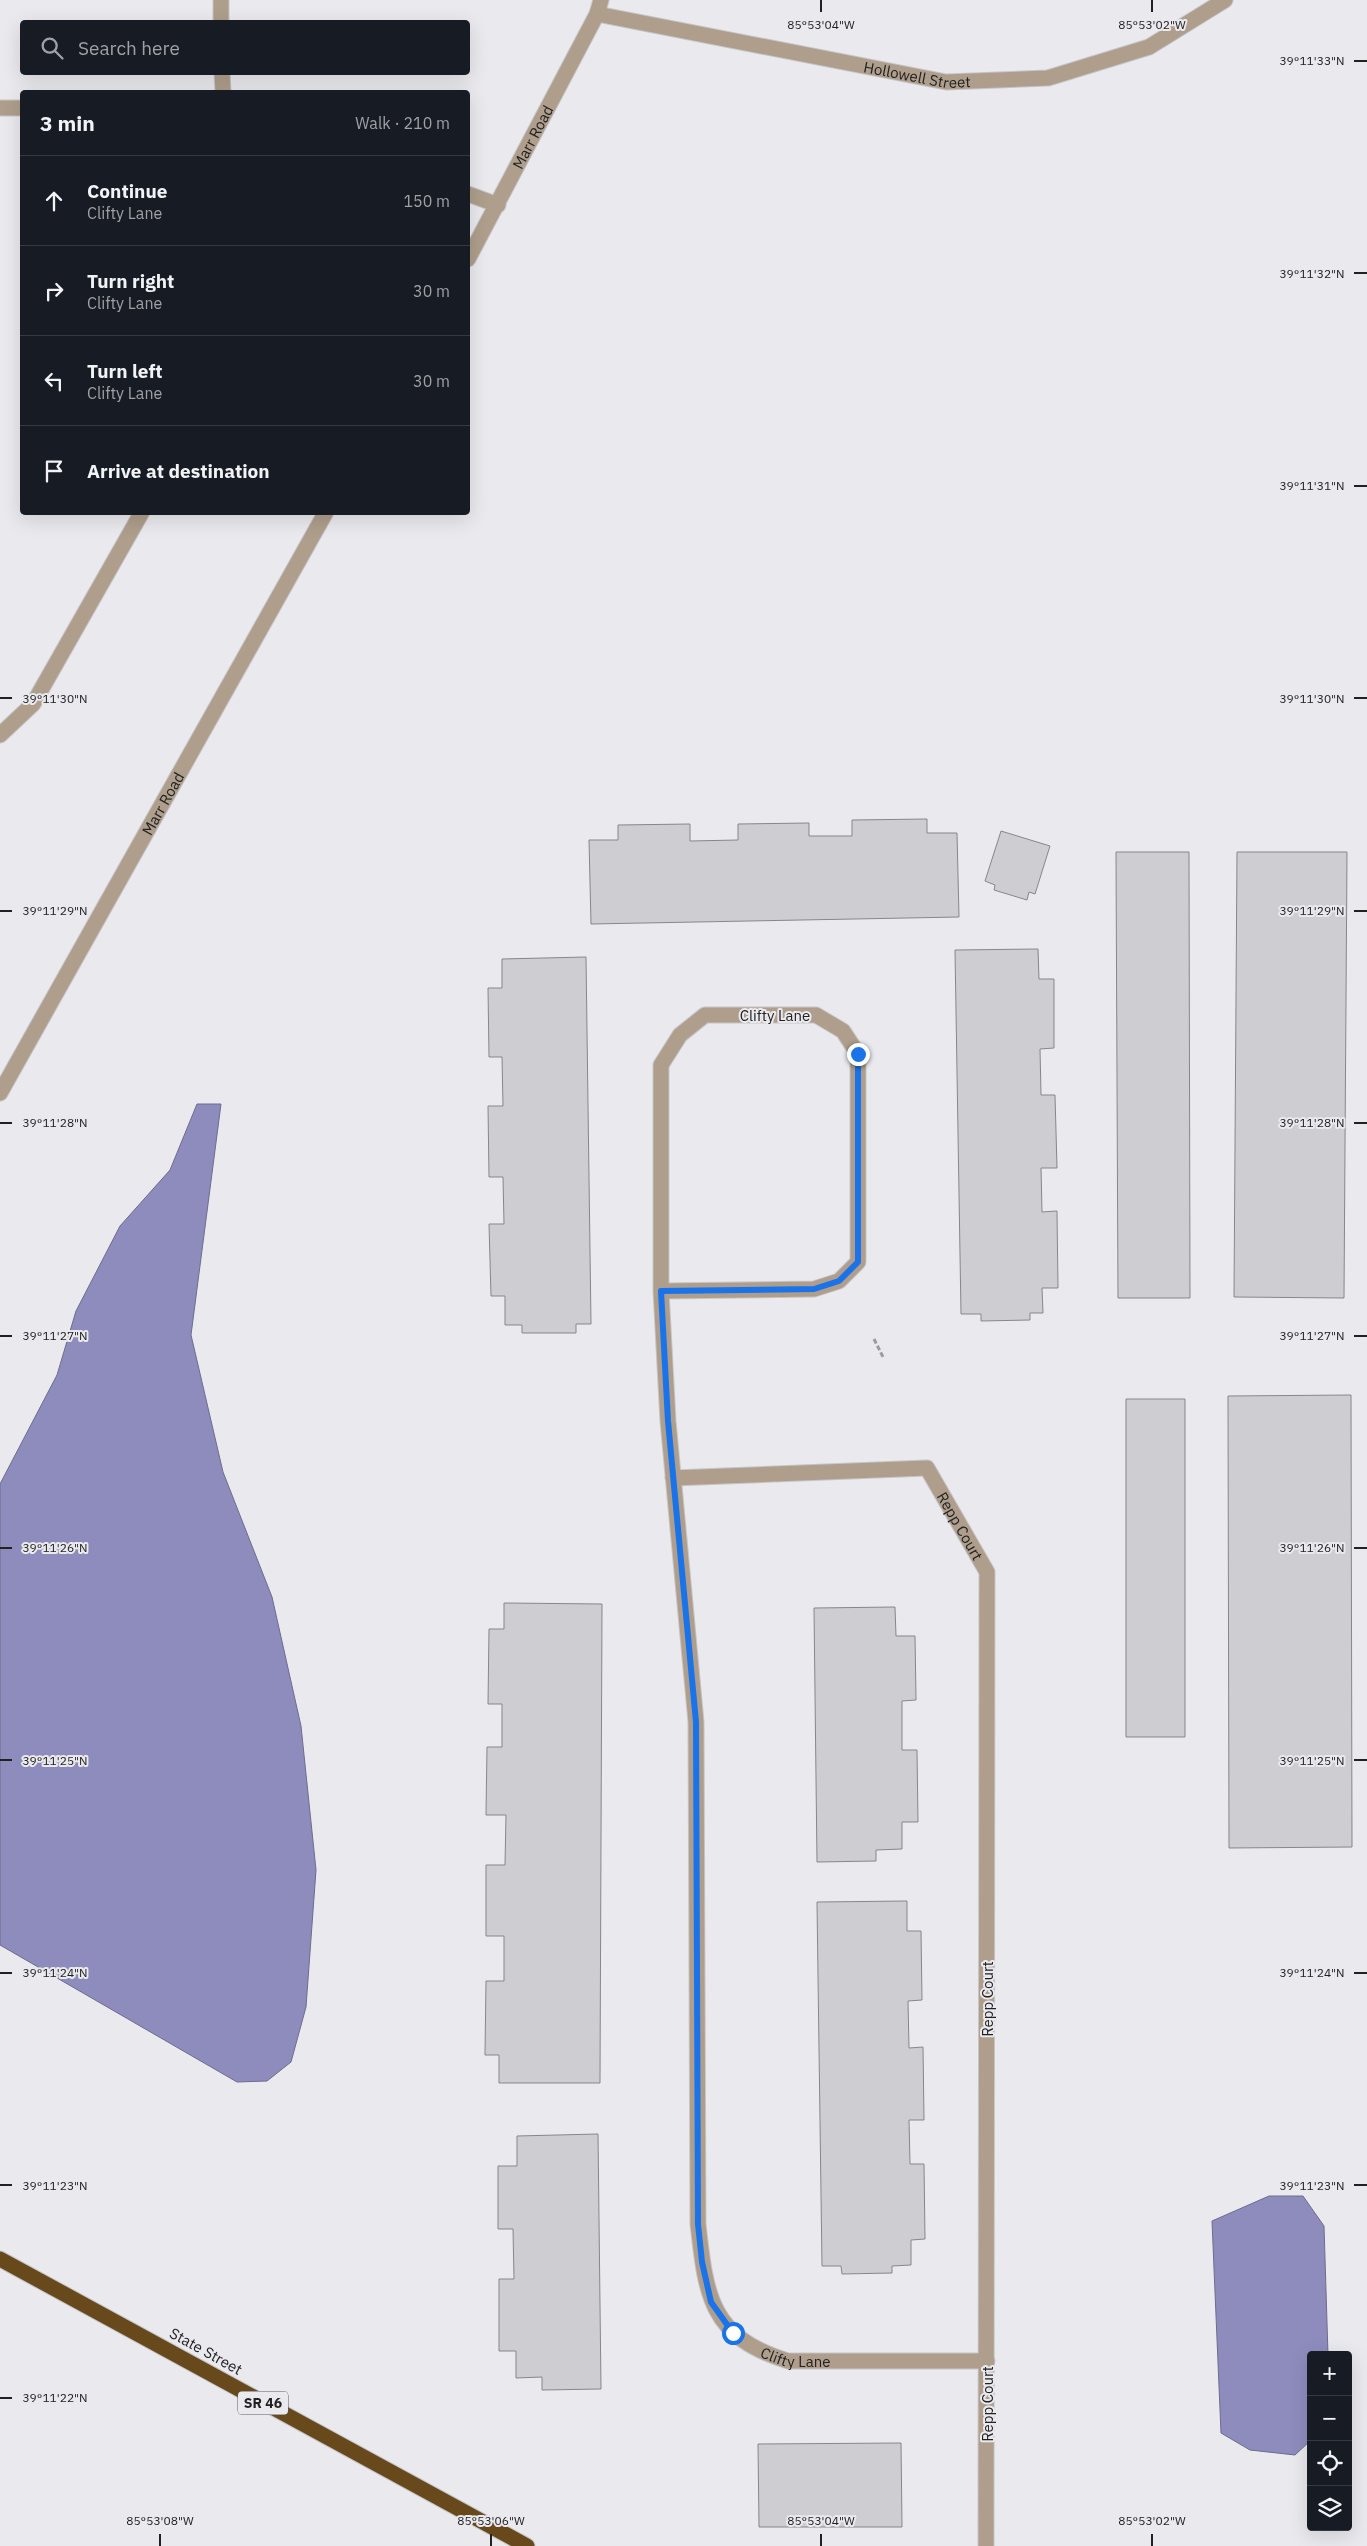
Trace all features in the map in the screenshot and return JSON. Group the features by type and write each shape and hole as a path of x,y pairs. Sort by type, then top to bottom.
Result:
{"highway":[{"name":"State Street","path":"0,2259 527,2546"}],"street":[{"path":"221,0 221,20"},
{"name":"Hollowell Street","path":"599,7 946,82 1048,78 1149,47 1225,0"},
{"name":"Marr Road","path":"470,255 498,205 599,7"},
{"path":"222,75 223,90"},
{"path":"0,108 20,108"},
{"path":"470,195 498,205"},
{"path":"0,735 33,704 140,515"},
{"name":"Marr Road","path":"0,1093 324,515"},
{"name":"Clifty Lane","path":"661,1291 814,1289 839,1281 858,1262 858,1054 843,1031 816,1014 705,1015 680,1035 661,1065 661,1291 668,1421 696,1722 698,2224 702,2262 711,2302 733,2333 760,2352 788,2361 987,2361"},
{"name":"Repp Court","path":"673,1478 927,1468 988,1572 986,2546"}],"path":[{"path":"874,1339 883,1357"}],"water":[{"path":"197,1104 221,1104 191,1335 223,1472 272,1597 301,1726 316,1870 306,2007 291,2062 267,2081 237,2082 0,1945 0,1484 57,1375 76,1311 120,1226 170,1170"},
{"path":"1269,2196 1303,2196 1324,2226 1328,2351 1307,2351 1307,2444 1295,2455 1250,2450 1221,2433 1212,2221"}],"building":[{"path":"927,819 927,833 957,833 959,917 591,924 589,840 618,840 618,825 690,824 690,841 738,840 738,824 809,823 809,836 852,836 852,820"},
{"path":"1001,831 1050,846 1035,894 1029,892 1027,900 994,890 995,885 985,881"},
{"path":"1116,852 1189,852 1190,1298 1118,1298"},
{"path":"1237,852 1347,852 1344,1298 1234,1297"},
{"path":"1038,949 1039,979 1054,979 1054,1048 1040,1049 1041,1095 1055,1095 1057,1168 1041,1168 1042,1212 1057,1211 1058,1288 1042,1288 1043,1313 1030,1313 1030,1320 981,1321 981,1314 961,1314 955,950"},
{"path":"586,957 591,1324 576,1324 576,1333 522,1333 522,1325 505,1325 505,1296 491,1296 489,1224 504,1224 503,1177 489,1177 488,1106 503,1106 502,1057 489,1057 488,988 502,988 502,959"},
{"path":"1351,1395 1352,1847 1229,1848 1228,1396"},
{"path":"1126,1399 1185,1399 1185,1737 1126,1737"},
{"path":"504,1603 602,1604 600,2083 499,2083 499,2055 485,2055 486,1981 504,1981 504,1936 486,1936 486,1865 505,1865 506,1815 486,1815 487,1747 502,1747 502,1704 488,1704 489,1629 504,1629"},
{"path":"895,1607 896,1636 915,1636 916,1700 902,1701 902,1750 917,1750 918,1822 902,1822 902,1849 876,1850 876,1861 817,1862 814,1608"},
{"path":"907,1901 907,1931 921,1931 922,2000 908,2001 909,2048 923,2047 924,2120 909,2120 910,2164 924,2164 925,2239 911,2240 911,2265 892,2266 892,2273 842,2274 841,2266 822,2266 817,1902"},
{"path":"598,2134 601,2389 542,2390 542,2377 516,2378 516,2351 499,2351 499,2279 514,2279 513,2229 498,2229 498,2166 517,2166 517,2136"},
{"path":"901,2443 902,2527 759,2527 758,2444"}],"route":[{"path":"733,2333 711,2302 702,2262 698,2224 696,1722 668,1421 661,1291 814,1289 839,1281 858,1262 858,1054"}]}
